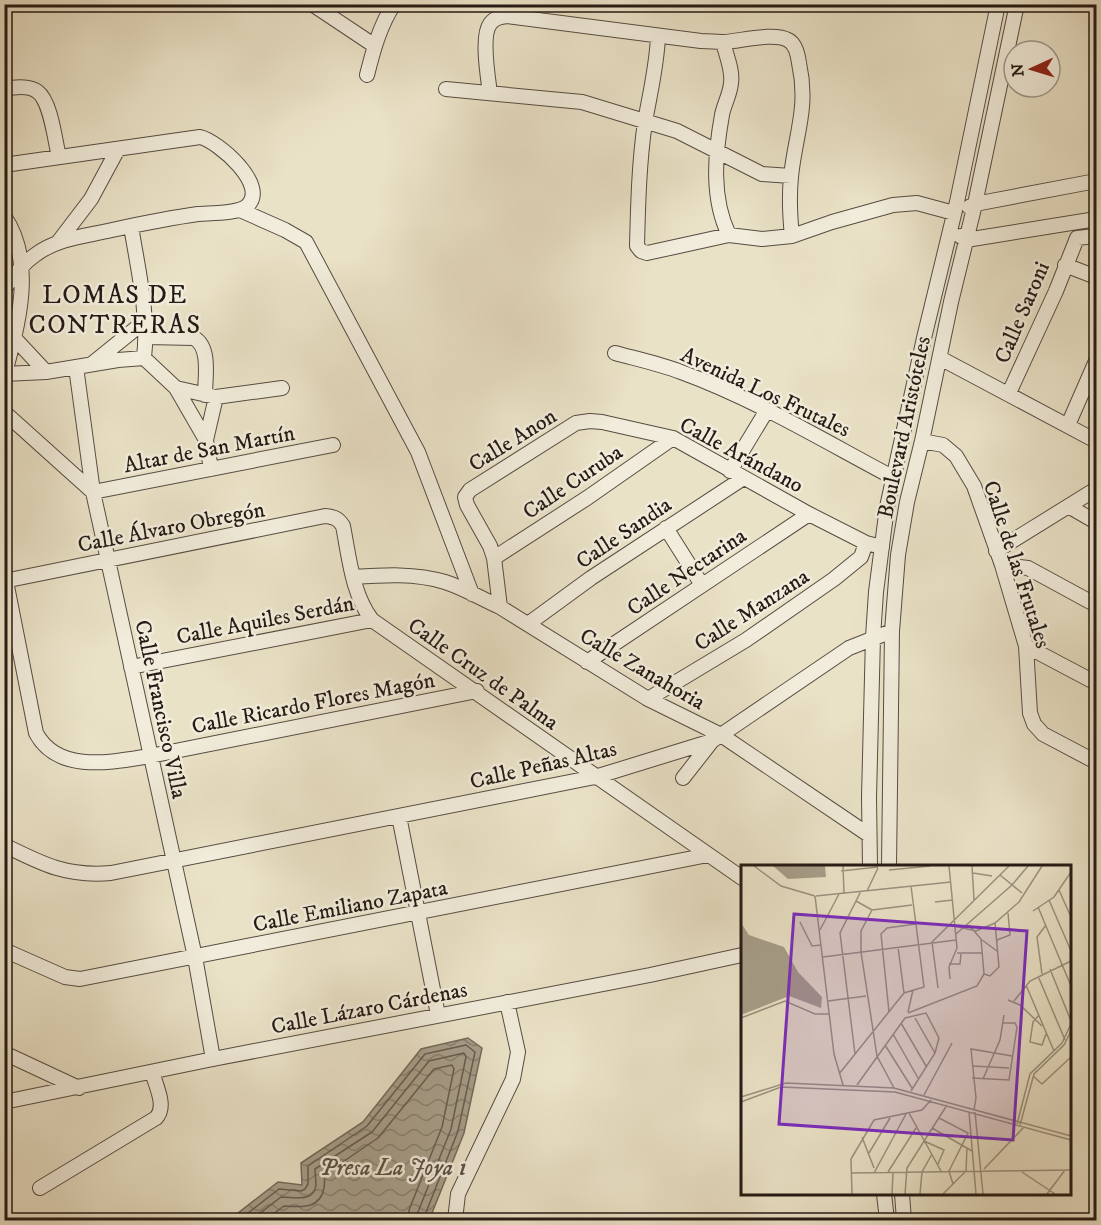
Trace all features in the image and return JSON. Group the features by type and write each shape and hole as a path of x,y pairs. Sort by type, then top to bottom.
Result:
{"street":[{"path":"312,4 375,46"},
{"path":"367,75 375,46 394,4"},
{"name":"Boulevard Aristóteles","path":"870,865 873,638 876,592 887,507 924,338 956,212 998,4"},
{"name":"Boulevard Aristóteles","path":"889,865 892,631 898,555 907,502 975,204 1017,4"},
{"path":"490,93 487,29 497,18 507,16 658,36 723,42 772,37 786,38 797,52 804,98 791,176 792,236"},
{"path":"658,36 657,60 645,123 638,207 637,246 641,251 647,253 729,235 762,239 792,236 892,205 917,203 963,212 975,204 1096,181"},
{"path":"723,42 732,81 722,112 716,187 718,206 729,235"},
{"path":"4,89 21,87 38,92 49,114 59,157"},
{"path":"446,89 582,102 677,131 762,174 791,176"},
{"path":"4,165 200,137 215,143 249,178 252,186 251,201 240,210"},
{"path":"59,241 91,199 118,148"},
{"path":"4,289 22,265 35,254 59,241 195,215 240,210 306,242 418,452 472,594"},
{"path":"956,212 960,236 966,240 1096,219"},
{"path":"4,216 16,235 22,265 15,340 5,375 46,372 144,358 176,388 206,441"},
{"name":"Calle Saroni","path":"1009,393 1056,291 1081,221"},
{"path":"131,226 142,286 147,337 144,358"},
{"path":"951,302 957,298 967,256 972,247 988,236"},
{"path":"1074,243 1096,236"},
{"path":"1065,265 1096,277"},
{"path":"92,364 145,321"},
{"path":"4,327 46,372"},
{"path":"147,337 194,338 201,342 205,349 211,396 206,441 211,469"},
{"name":"Avenida Los Frutales","path":"615,353 678,370 767,410 894,478"},
{"path":"939,358 1096,441"},
{"path":"1068,425 1096,361"},
{"name":"Calle Francisco Villa","path":"76,367 93,492 195,957 213,1059"},
{"path":"176,388 211,396 282,388"},
{"path":"736,475 767,410"},
{"path":"4,412 93,492"},
{"name":"Calle Arándano","path":"576,423 591,421 673,438 809,514 866,543 882,547"},
{"name":"Calle Anon","path":"494,558 465,497 470,490 576,423"},
{"name":"Calle Curuba","path":"494,558 587,498 673,438"},
{"name":"Calle de las Frutales","path":"922,441 943,445 956,456 974,486 1002,565 1026,646 1030,713 1034,724 1043,734 1096,762"},
{"name":"Altar de San Martín","path":"93,492 333,446"},
{"name":"Calle Sandia","path":"528,624 666,528 736,475"},
{"path":"996,551 1096,489"},
{"path":"1070,507 1096,522"},
{"name":"Calle Nectarina","path":"587,662 809,514"},
{"name":"Calle Álvaro Obregón","path":"5,581 325,516 340,520 343,525"},
{"name":"Calle Cruz de Palma","path":"343,525 353,577 362,604 372,620 477,691 595,777 741,877"},
{"path":"666,528 702,585"},
{"name":"Calle Manzana","path":"648,699 746,640 834,579 861,557 866,543"},
{"path":"494,558 500,607"},
{"path":"1002,565 1028,568 1096,605"},
{"name":"Calle Zanahoria","path":"353,577 399,574 428,578 448,583 500,607 648,699 717,738 869,835"},
{"name":"Calle Ricardo Flores Magón","path":"5,581 36,733 42,744 52,753 71,760 90,763 150,756 477,691"},
{"name":"Calle Aquiles Serdán","path":"131,667 372,620"},
{"name":"Calle Peñas Altas","path":"4,845 60,871 91,875 111,873 595,777 717,738 849,648 892,631"},
{"path":"1026,646 1096,683"},
{"path":"683,778 717,738"},
{"path":"399,816 438,1015"},
{"name":"Calle Emiliano Zapata","path":"4,950 73,979 708,855"},
{"name":"Calle Lázaro Cárdenas","path":"4,1102 213,1059 661,973 741,955"},
{"path":"455,1221 458,1194 513,1079 518,1052 507,1002"},
{"path":"4,1053 78,1088"},
{"path":"40,1188 161,1114 152,1072"},
{"path":"884,1195 887,1221"},
{"path":"902,1195 904,1221"}],"water":[{"name":"Presa La Joya 1","path":"468,1038 482,1048 464,1133 431,1220 229,1220 278,1182 302,1185 301,1163 363,1122 421,1049"}],"district":[{"name":"LOMAS DE CONTRERAS","path":"115,309"}]}
